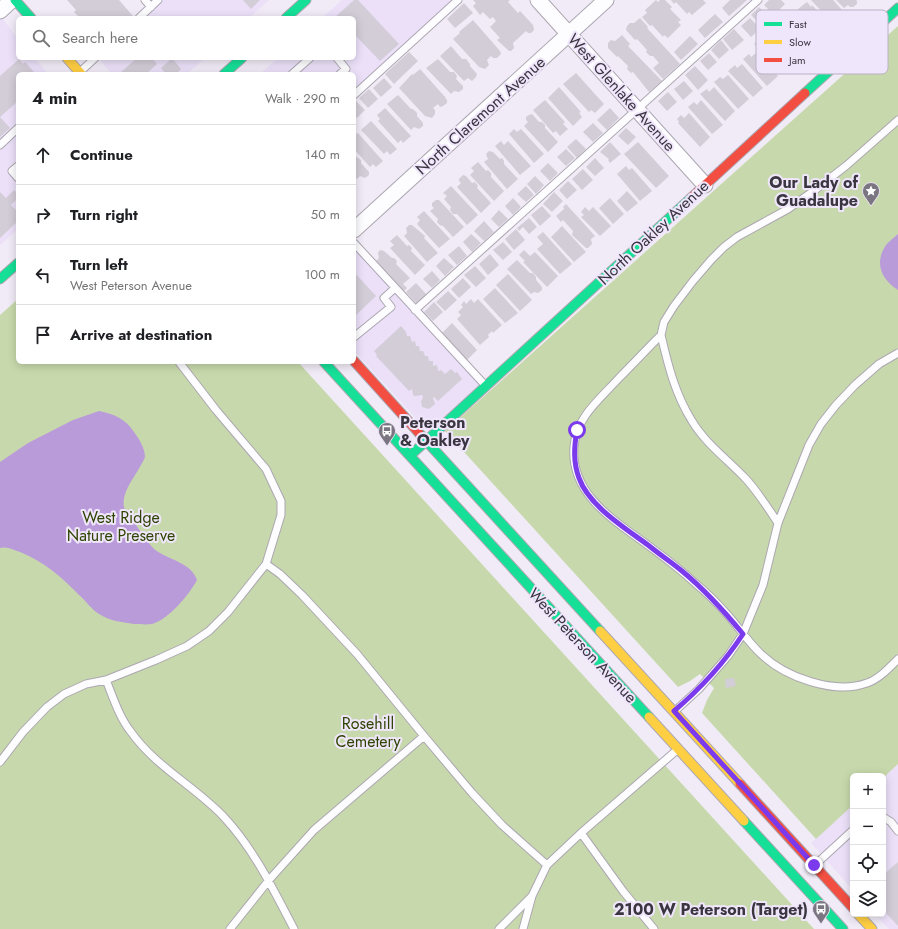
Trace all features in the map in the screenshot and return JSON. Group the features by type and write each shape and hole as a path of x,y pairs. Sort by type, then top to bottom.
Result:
{"main road":[{"path":"16,0 30,16"},
{"path":"290,16 297,12 306,0"},
{"name":"North Oakley Avenue","path":"888,17 898,8"},
{"path":"69,60 78,72"},
{"path":"226,72 240,60"},
{"name":"North Oakley Avenue","path":"409,456 826,74"},
{"path":"0,279 16,265"},
{"name":"West Peterson Avenue","path":"356,363 426,440 686,741 843,929"},
{"name":"West Peterson Avenue","path":"326,364 409,456 686,741 814,865 850,905"},
{"path":"861,917 872,929"}],"street":[{"path":"0,11 12,0"},
{"name":"West Glenlake Avenue","path":"538,0 705,185"},
{"name":"North Claremont Avenue","path":"356,228 606,0"}],"lane":[{"path":"145,0 151,7"},
{"path":"141,16 158,0"},
{"path":"356,93 458,0"},
{"path":"415,310 758,0"},
{"path":"80,72 93,60"},
{"path":"294,72 308,60"},
{"path":"338,60 346,69 342,72"},
{"path":"778,523 759,494 703,435 692,421 671,375 661,335 664,322 693,280 724,247 737,237 788,209 815,190 847,165 898,120"},
{"path":"0,144 16,130"},
{"path":"16,168 12,171 16,176"},
{"path":"356,245 486,386"},
{"path":"356,335 391,306 384,298 395,288"},
{"path":"661,335 596,401 577,430 574,447 575,463 579,479 587,493 616,522 659,554 703,590 726,613 761,654 774,664 793,675 815,683 852,687 868,683 884,673 898,659"},
{"path":"666,719 699,689 728,656 743,634 763,585 778,523 808,445 821,424 855,385 879,364 898,353"},
{"path":"0,762 23,732 55,700 64,694 86,684 106,680 149,663 187,646 209,631 228,612 266,564 281,515 281,501 266,469 216,410 181,364"},
{"path":"266,564 280,574 302,595 357,654 472,793 497,820 547,865"},
{"path":"106,680 118,709 134,737 155,759 200,794 224,817 256,858 294,929"},
{"path":"230,929 269,880 314,830 424,736"},
{"path":"523,929 532,896 547,865 581,833 686,741"},
{"path":"886,819 898,830"},
{"path":"581,833 628,897 654,929"},
{"path":"814,865 850,833"},
{"path":"499,929 532,896"}],"shaded area":[{"path":"155,0 269,0 251,16 138,16"},
{"path":"342,0 461,0 356,95 356,72 262,72 276,60 356,60 356,16 324,16"},
{"path":"0,15 16,36 16,60 37,60 46,72 16,72 16,231 0,245"},
{"path":"100,60 203,60 189,72 110,72"},
{"path":"898,234 898,290 887,281 884,276 881,270 880,258 886,245"},
{"path":"356,243 490,390 435,439 356,353"},
{"path":"99,411 123,420 131,427 144,450 145,458 126,490 124,507 126,512 154,549 190,569 197,580 189,593 178,606 165,618 152,624 125,623 111,620 99,614 93,610 66,582 45,565 20,552 8,548 0,548 0,462 28,443 73,420"},
{"path":"898,764 898,929 889,929 878,917 886,917 886,775"},
{"path":"850,808 850,887 811,843"}],"green space":[{"path":"898,26 898,764 886,775 886,773 850,773 850,808 816,839 702,713 714,688 700,674 678,687 445,431 844,74 888,74 888,35"},
{"name":"Rosehill Cemetery","path":"16,301 16,364 300,364 814,929 0,929 0,315"}],"building":[{"path":"67,0 119,0 133,16 78,16 74,12 76,10"},
{"path":"243,0 260,0 251,9"},
{"path":"354,0 358,0 399,44 380,61 356,36 356,16 336,16"},
{"path":"473,0 510,0 508,2 518,13 520,11 533,25 534,30 531,33 526,31 513,43 514,48 509,51 497,40 500,38 490,27 496,21 493,17 490,19 483,12 480,15 473,6 476,3"},
{"path":"656,0 658,2 660,0 665,0 672,7 670,9 681,20 678,22 681,25 668,38 664,35 663,37 642,17 647,13 645,10"},
{"path":"671,0 703,0 706,3 692,15 689,12 687,14 676,2 674,4"},
{"path":"730,0 747,0 729,16 722,8"},
{"path":"769,0 781,0 785,4 779,10 769,10 764,5"},
{"path":"811,0 833,0 842,10 821,10"},
{"path":"836,0 856,0 857,4 853,7 848,5 844,8"},
{"path":"807,2 811,7 812,5 817,10 799,10 798,9"},
{"path":"464,3 473,13 455,28 447,19"},
{"path":"756,10 756,20 751,15"},
{"path":"715,14 723,22 705,38 698,30"},
{"path":"640,18 648,27 647,28 680,64 663,79 653,68 659,63 653,56 650,56 646,52 647,50 637,39 635,40 626,30 630,23 634,23"},
{"path":"750,18 756,25 756,33 751,37 741,26"},
{"path":"473,20 501,54 497,58 493,58 491,56 487,60 489,65 485,69 479,67 453,39"},
{"path":"734,29 744,40 732,50 723,39"},
{"path":"622,35 630,44 628,46 662,81 649,92 633,72 631,73 627,69 628,66 608,48 608,43 611,40 615,41"},
{"path":"690,36 698,44 681,60 674,52"},
{"path":"721,40 729,50 719,59 711,50"},
{"path":"451,46 462,59 466,59 477,74 472,81 468,78 464,81 440,56"},
{"path":"409,52 418,61 394,84 385,74"},
{"path":"709,53 717,62 708,70 700,61"},
{"path":"756,53 756,74 743,59 749,54 751,57"},
{"path":"438,59 450,72 454,72 457,76 456,79 463,86 463,89 459,92 454,91 451,94 426,68"},
{"path":"18,60 20,60 23,64 25,62 34,72 16,72 16,103 0,117 0,76"},
{"path":"135,60 154,60 157,64 148,72 121,72"},
{"path":"170,60 174,60 181,69 178,72 164,72 161,68"},
{"path":"742,64 763,88 753,97 728,71 735,65 737,68"},
{"path":"695,66 708,80 698,90 685,75"},
{"path":"420,69 447,100 447,103 443,106 440,107 438,104 433,108 435,110 435,114 432,118 425,116 399,88 412,74 413,75"},
{"path":"576,73 604,104 595,113 591,110 589,112 563,84"},
{"path":"756,74 776,74 778,76 767,86"},
{"path":"728,75 749,99 738,109 714,82 720,77 723,79"},
{"path":"384,78 392,87 381,97 373,88"},
{"path":"684,81 693,91 683,100 674,89"},
{"path":"559,87 581,112 579,113 582,117 573,126 548,98"},
{"path":"714,87 735,111 725,121 700,94 707,89 709,92"},
{"path":"369,89 378,99 368,108 359,98"},
{"path":"668,92 677,102 667,111 658,101"},
{"path":"398,95 411,109 417,113 417,116 423,123 423,126 419,129 414,127 411,130 387,104"},
{"path":"545,100 565,122 563,124 568,129 560,136 556,131 553,133 533,110"},
{"path":"701,100 723,125 712,134 688,107 694,102 697,105"},
{"path":"356,101 365,110 357,118 356,117"},
{"path":"385,108 411,136 403,143 401,140 398,143 378,121 380,119 377,115"},
{"path":"610,108 619,118 607,130 597,120"},
{"path":"689,113 710,137 700,147 678,123 679,122 677,119 681,115 684,118"},
{"path":"532,114 539,122 542,122 545,125 545,128 558,142 548,152 524,126 528,122 526,117"},
{"path":"0,117 10,128 0,137"},
{"path":"371,121 397,149 390,155 387,151 384,154 361,130"},
{"path":"593,123 603,133 593,142 583,132"},
{"path":"626,128 636,137 628,145 618,136"},
{"path":"514,129 517,132 521,129 544,154 534,163 509,134"},
{"path":"356,133 358,133 383,161 376,167 373,164 370,167 356,151"},
{"path":"576,139 586,149 577,158 567,147"},
{"path":"501,141 504,145 508,141 531,166 520,175 495,146"},
{"path":"610,142 621,154 610,163 608,160 609,159 600,152"},
{"path":"638,142 669,176 656,188 624,154"},
{"path":"566,149 575,158 566,166 557,157"},
{"path":"489,151 493,152 500,159 502,158 504,164 518,179 507,189 484,162 488,159 486,154"},
{"path":"356,156 361,160 361,163 369,172 369,175 365,178 360,176 357,179"},
{"path":"595,158 604,168 595,176 586,167"},
{"path":"478,162 486,171 488,170 491,173 491,177 504,191 494,201 470,175 474,171 471,168"},
{"path":"548,163 558,173 550,181 540,171"},
{"path":"626,166 629,170 632,168 652,191 640,201 617,174"},
{"path":"583,169 593,180 582,190 572,179"},
{"path":"463,175 466,176 472,183 475,182 478,186 477,188 491,203 481,213 457,187 461,183 459,179"},
{"path":"535,176 544,185 536,194 527,184"},
{"path":"568,181 577,190 567,199 559,190"},
{"path":"451,186 478,215 467,225 457,214 453,214 450,210 451,207 444,199 447,196 443,193"},
{"path":"526,186 534,195 526,202 517,194"},
{"path":"14,190 16,192 16,200 11,205 16,210 16,223 0,238 0,192 6,198"},
{"path":"627,191 638,203 627,212 617,201"},
{"path":"554,192 563,201 552,212 543,204"},
{"path":"513,198 521,207 513,215 505,206"},
{"path":"610,198 624,214 613,224 599,208"},
{"path":"439,200 464,227 453,237 437,222 438,219 430,211 434,208 432,203"},
{"path":"566,204 595,236 591,239 592,244 588,248 586,248 572,235 573,231 563,220 561,222 556,216 564,209 563,207"},
{"path":"542,206 551,216 540,226 531,215"},
{"path":"585,207 589,211 593,207 611,226 600,236 581,217 584,215 581,212"},
{"path":"499,210 508,219 499,227 491,219"},
{"path":"424,211 450,239 439,248 417,224 420,220 417,217"},
{"path":"529,218 537,227 529,234 523,227 519,231 517,228"},
{"path":"484,221 494,232 484,241 474,231"},
{"path":"409,225 412,225 425,236 424,238 438,253 427,262 404,236 407,233 406,228"},
{"path":"562,226 586,252 574,262 551,237"},
{"path":"516,229 525,240 514,250 505,239"},
{"path":"543,232 572,264 560,274 537,249 543,244 537,237"},
{"path":"471,234 481,243 472,252 463,242"},
{"path":"397,235 407,246 409,245 412,248 411,251 425,265 415,275 390,248 394,245 390,241"},
{"path":"503,242 512,252 503,260 493,250"},
{"path":"459,246 467,256 457,265 448,255"},
{"path":"380,250 394,258 397,261 396,264 410,278 403,284 407,288 403,292 375,262 379,258 378,253"},
{"path":"524,250 530,256 535,252 558,276 547,287 523,262 525,261 519,255"},
{"path":"490,254 499,265 488,275 479,264"},
{"path":"444,258 454,267 445,276 436,266"},
{"path":"517,260 536,277 536,280 542,287 542,290 538,293 534,292 531,294 507,269"},
{"path":"475,266 486,278 476,287 464,275"},
{"path":"432,271 440,280 432,288 423,279"},
{"path":"356,274 376,296 356,315"},
{"path":"508,274 532,300 520,311 496,285"},
{"path":"463,278 471,287 459,298 451,289"},
{"path":"416,283 427,295 417,304 406,292"},
{"path":"495,288 518,313 505,323 483,299"},
{"path":"448,291 457,300 445,311 436,302"},
{"path":"471,299 474,303 478,299 502,325 493,333 492,331 488,335 489,337 480,345 457,319 461,315 458,312 463,307 461,305 464,301 466,304"},
{"path":"434,302 443,312 433,321 424,312"},
{"path":"452,323 477,350 466,361 441,334"},
{"path":"401,326 406,332 407,336 410,336 412,342 415,341 416,346 419,346 420,351 423,351 425,356 428,356 429,361 433,361 433,366 437,365 438,371 441,370 445,374 451,369 455,373 457,372 462,379 438,401 434,397 435,404 429,409 422,407 422,395 413,395 412,389 409,391 376,356 377,355 374,351"},
{"path":"734,678 736,686 726,688 725,679"},
{"path":"898,862 898,926 886,913 886,872"}],"traffic: fast":[{"path":"15,0 29,16"},
{"path":"288,16 306,0"},
{"path":"888,17 898,8"},
{"path":"226,72 240,60"},
{"path":"805,93 826,74"},
{"path":"414,452 691,198"},
{"path":"0,279 16,265"},
{"path":"326,364 649,717"},
{"path":"419,433 600,631"},
{"path":"744,821 843,929"}],"traffic: slow":[{"path":"69,60 79,72"},
{"path":"600,631 740,784"},
{"path":"649,717 744,821"},
{"path":"861,917 872,929"}],"traffic: jam":[{"path":"691,198 805,93"},
{"path":"356,363 419,433"},
{"path":"740,784 850,905"}],"place":[{"name":"Our Lady of Guadalupe","path":"871,206"},
{"name":"Peterson & Oakley","path":"387,446"},
{"name":"2100 W Peterson (Target)","path":"821,924"}],"route":[{"path":"577,430 574,447 575,463 579,479 587,493 616,522 653,549 703,590 726,613 743,634 728,656 699,689 674,711 814,865"}],"park label":[{"name":"West Ridge Nature Preserve","path":"121,526"}]}
